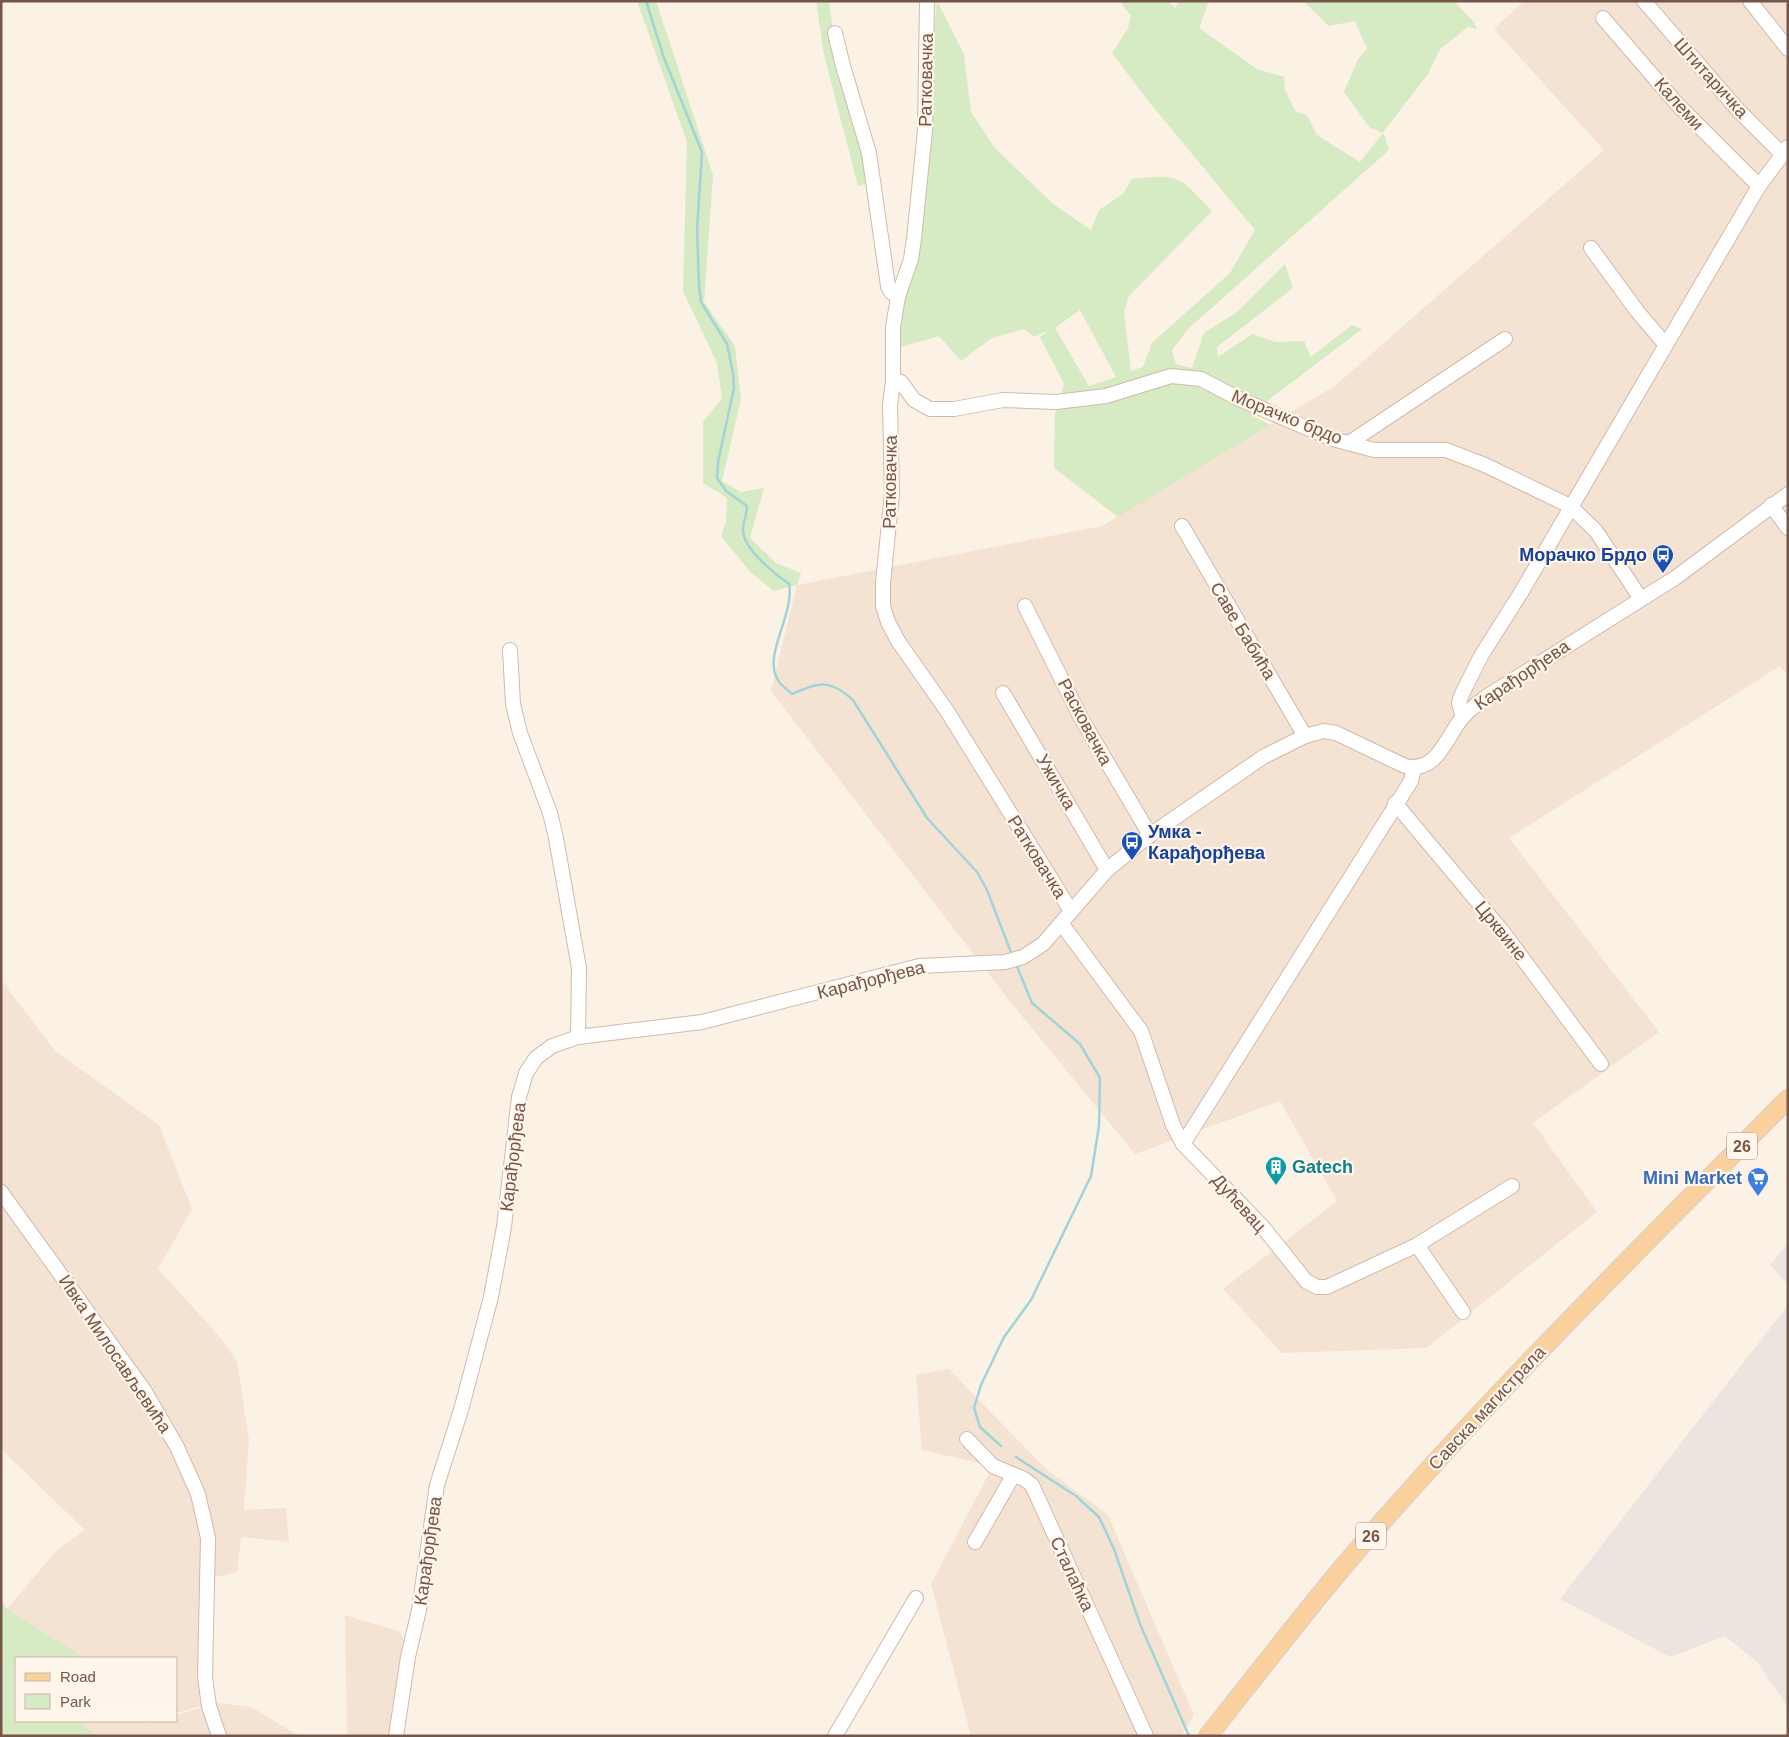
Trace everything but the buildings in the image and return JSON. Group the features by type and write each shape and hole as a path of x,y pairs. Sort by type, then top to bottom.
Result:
{"main road":[{"name":"Савска магистрала","path":"1208,1736 1315,1600 1428,1471 1539,1352 1788,1099"}],"street":[{"name":"Ратковачка","path":"927,1 925,130 918,202 911,259 898,297 893,326 893,381 890,405 892,493 883,583 883,606 888,622 898,641 974,753 1071,911"},
{"name":"Штитаричка","path":"1644,1 1738,110 1784,150"},
{"path":"1750,1 1788,49"},
{"name":"Калеми","path":"1603,18 1677,104 1759,186"},
{"path":"836,33 843,66 869,153 888,286 891,292 898,297"},
{"path":"1463,717 1459,703 1468,680 1759,186 1784,150"},
{"path":"1591,248 1665,344"},
{"path":"1349,443 1505,339"},
{"name":"Морачко брдо","path":"893,381 901,382 914,400 930,409 954,409 1003,400 1056,402 1106,396 1171,376 1201,379 1239,399 1333,439 1374,450 1446,450 1485,465 1570,506 1596,531 1641,599"},
{"name":"Карађорђева","path":"396,1736 408,1657 419,1610 437,1485 463,1403 498,1265 522,1084 526,1073 536,1058 552,1046 578,1036 702,1022 919,966 1011,961 1035,950 1107,870 1150,835 1262,757 1305,736 1324,731 1336,733 1405,766 1414,768 1431,762 1463,717 1486,697 1675,578 1788,494"},
{"path":"1771,505 1788,528"},
{"name":"Саве Бабића","path":"1182,526 1305,736"},
{"name":"Расковачка","path":"1025,606 1081,718 1150,835"},
{"path":"510,650 513,704 520,733 550,813 558,847 578,968 578,1036"},
{"name":"Ужичка","path":"1003,693 1107,870"},
{"path":"1183,1144 1411,781 1414,768"},
{"name":"Црквине","path":"1395,804 1503,932 1601,1064"},
{"name":"Дућевац","path":"1061,922 1141,1032 1154,1065 1173,1125 1183,1144 1262,1226 1306,1281 1317,1287 1327,1287 1418,1245 1512,1186"},
{"name":"Ивка Милосављевића","path":"1,1192 144,1390 173,1438 198,1494 208,1538 205,1677 209,1706 218,1736"},
{"path":"1418,1245 1463,1312"},
{"name":"Сталаћка","path":"968,1439 993,1466 1024,1479 1032,1485 1146,1736"},
{"path":"974,1542 1013,1476"},
{"path":"835,1736 916,1598"}],"shaded area":[{"path":"1524,1 1788,1 1788,675 1780,666 1509,838 1659,1032 1533,1123 1597,1212 1426,1348 1282,1353 1223,1289 1337,1201 1280,1101 1135,1154 1012,1004 771,691 797,585 1102,526 1336,385 1604,150 1494,29"},
{"path":"1,980 55,1051 159,1125 192,1209 158,1269 220,1337 237,1362 249,1440 244,1510 286,1508 289,1542 241,1537 237,1572 211,1578 205,1705 178,1712 178,1657 83,1657 7,1609 56,1551 85,1530 1,1449"},
{"path":"1788,1243 1788,1284 1770,1265"},
{"path":"1788,1305 1788,1707 1758,1663 1725,1636 1670,1657 1560,1599"},
{"path":"949,1369 1045,1468 1108,1515 1194,1715 1181,1736 971,1736 931,1584 993,1466 922,1450 916,1375"},
{"path":"345,1615 400,1632 409,1651 396,1736 347,1736"},
{"path":"218,1703 251,1707 299,1736 94,1736 82,1722 147,1722 139,1725 150,1722 178,1722 178,1714"}],"green space":[{"path":"637,1 656,1 713,175 704,302 735,346 741,399 722,481 741,492 764,488 750,538 776,563 801,573 797,585 774,591 751,573 721,536 726,522 727,498 703,483 703,422 722,398 717,363 683,291 687,142"},
{"path":"816,1 829,1 837,63 863,155 866,184 858,186 824,55"},
{"path":"937,1 964,55 971,112 994,147 1052,203 1091,230 1099,210 1123,194 1132,179 1161,177 1178,180 1185,184 1212,211 1129,296 1124,312 1131,371 1143,367 1152,343 1230,273 1255,230 1145,97 1112,53 1128,28 1131,16 1120,1 1168,1 1175,8 1179,1 1209,1 1199,28 1257,69 1284,77 1285,90 1295,111 1307,115 1317,135 1360,162 1383,133 1369,127 1344,92 1358,59 1367,49 1355,21 1329,26 1303,1 1454,1 1473,21 1477,29 1468,27 1440,49 1428,74 1383,132 1389,150 1188,329 1172,350 1176,364 1192,368 1204,333 1237,312 1285,264 1293,288 1217,347 1218,357 1252,334 1276,342 1304,341 1311,357 1352,325 1362,329 1250,414 1270,425 1118,517 1054,468 1055,414 1064,384 1040,337 1050,330 1034,337 1024,329 992,338 961,361 939,336 901,347 898,340 900,317 920,222 933,116 932,49","holes":["1080,310 1116,377 1089,386 1055,328"]},
{"path":"1,1601 7,1609 83,1657 15,1657 15,1722 82,1722 94,1736 1,1736"}],"waterway":[{"path":"646,1 664,58 702,152 697,230 701,302 727,344 734,388 718,462 717,478 726,491 747,506 743,530 748,545 760,560 789,584 788,608 776,647 774,670 779,682 792,694 810,687 824,685 838,689 853,700 927,818 977,872 987,890 1012,955"},
{"path":"1001,1446 980,1427 974,1408 981,1385 1004,1337 1031,1300 1091,1176 1099,1126 1100,1078 1080,1044 1032,1003 1016,964"},
{"path":"1016,1457 1076,1496 1099,1517 1114,1549 1140,1624 1189,1736"}],"place":[{"name":"Морачко Брдо","path":"1663,574"},
{"name":"Умка - Карађорђева","path":"1132,861"},
{"name":"Gatech","path":"1276,1186"},
{"name":"Mini Market","path":"1758,1197"}]}
